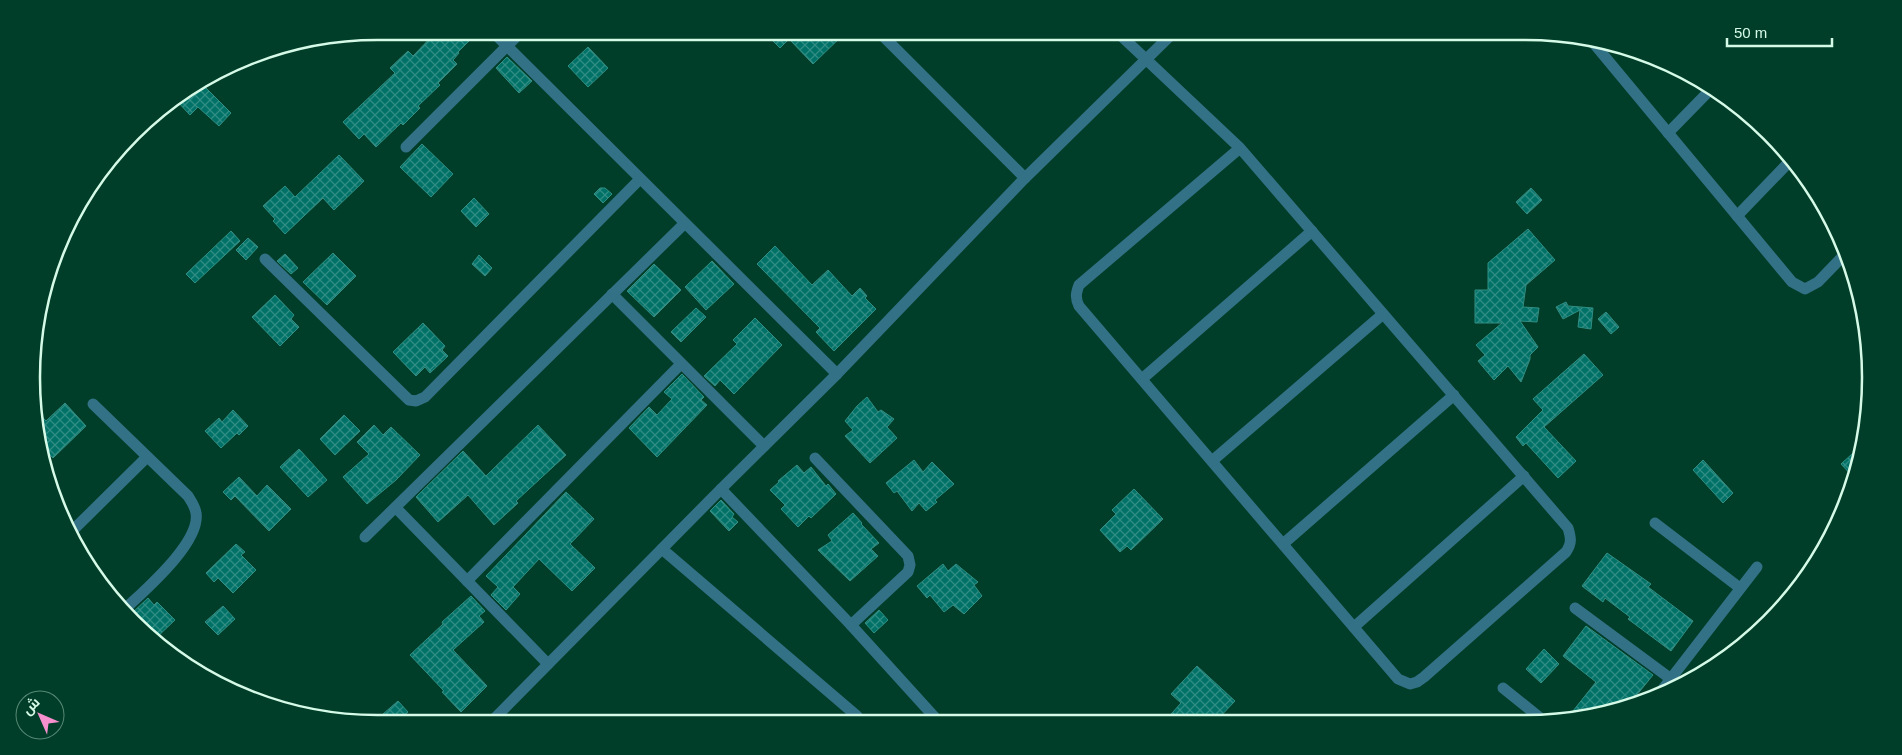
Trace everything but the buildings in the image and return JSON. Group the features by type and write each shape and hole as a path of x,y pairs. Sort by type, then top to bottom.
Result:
{"street":[{"path":"501,40 837,374"},
{"path":"406,148 513,40"},
{"path":"887,40 1025,178"},
{"path":"1126,40 1240,148 1568,528 1571,545 1566,552 1417,682 1410,684 1398,679 1079,306 1076,300 1076,292 1079,285 1240,148"},
{"path":"499,715 837,374 1025,178 1166,40"},
{"path":"1598,48 1792,282 1805,289 1818,282 1840,259"},
{"path":"1668,133 1707,94"},
{"path":"1737,216 1786,165"},
{"path":"265,259 409,400 416,401 422,399 434,388 640,179"},
{"path":"365,537 684,224"},
{"path":"1142,379 1312,231"},
{"path":"612,294 764,446"},
{"path":"1212,461 1383,314"},
{"path":"467,581 681,364"},
{"path":"1283,544 1454,395"},
{"path":"92,404 188,496 197,514 186,544 174,562 129,605"},
{"path":"75,528 147,457"},
{"path":"815,458 908,556 910,565 908,572 851,625"},
{"path":"1354,626 1524,476"},
{"path":"721,489 851,625 933,715"},
{"path":"396,508 548,664"},
{"path":"1655,523 1740,588"},
{"path":"662,549 856,715"},
{"path":"1668,683 1757,567"},
{"path":"1575,608 1671,679"},
{"path":"1503,688 1536,714"}]}
